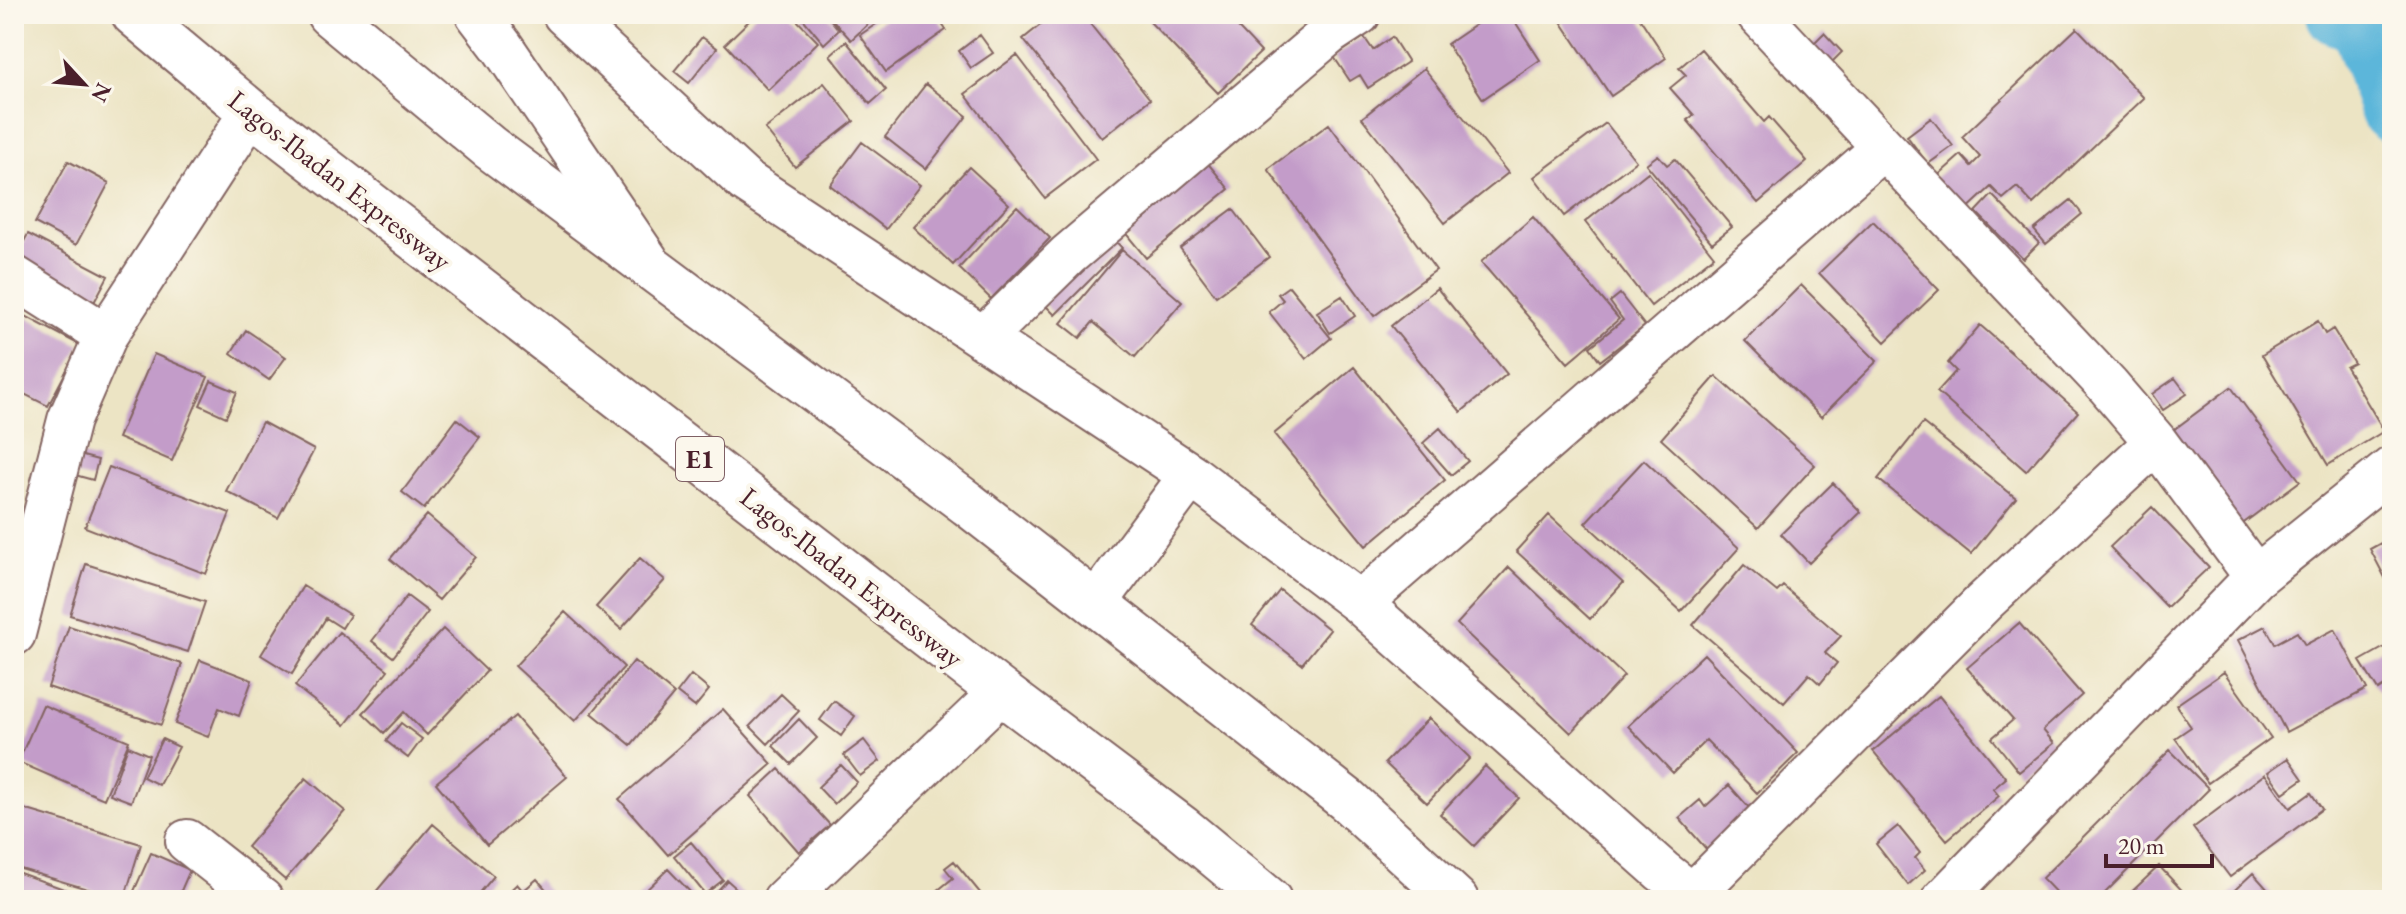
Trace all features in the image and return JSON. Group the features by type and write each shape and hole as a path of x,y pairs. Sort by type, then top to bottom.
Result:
{"highway":[{"name":"Lagos-Ibadan Expressway","path":"134,14 251,112 1001,692 1182,828 1269,900"},
{"path":"329,14 489,147 968,504 1347,800 1456,900"}],"street":[{"path":"477,14 653,270"},
{"path":"564,14 745,181 1191,475 1360,603 1651,861 1696,897 1983,603 2156,442"},
{"path":"1758,14 2108,386 2156,442 2256,577"},
{"path":"984,337 1068,255 1335,20"},
{"path":"14,634 69,420 106,335 251,112"},
{"path":"1360,603 1883,148"},
{"path":"14,277 106,335"},
{"path":"1943,900 2256,577 2392,468"},
{"path":"1095,604 1191,475"},
{"path":"784,900 1001,692"},
{"path":"187,841 262,900"}],"building":[{"path":"756,14 791,14 818,42 768,90 725,44"},
{"path":"799,14 826,14 839,30 824,44"},
{"path":"833,14 879,14 851,40 830,17"},
{"path":"891,14 935,14 946,30 886,72 860,35"},
{"path":"1054,14 1082,14 1150,99 1102,138 1023,39"},
{"path":"1159,14 1225,14 1261,52 1218,93 1150,22"},
{"path":"1491,14 1510,14 1540,60 1483,99 1447,44"},
{"path":"1556,14 1637,14 1666,58 1611,96"},
{"path":"2077,28 2144,98 2033,204 2017,187 2003,199 1991,187 1964,212 1934,179 1961,155 1971,166 1980,157 1962,137"},
{"path":"1824,33 1842,52 1828,66 1810,47"},
{"path":"980,35 993,53 971,68 959,51"},
{"path":"702,37 717,48 689,83 674,71"},
{"path":"1364,37 1373,50 1392,37 1408,62 1368,88 1360,75 1350,81 1334,57"},
{"path":"846,41 886,90 870,104 830,55"},
{"path":"1701,49 1764,122 1769,117 1807,161 1758,203 1687,120 1694,115 1670,88 1686,75 1679,68"},
{"path":"1017,55 1096,159 1045,198 965,94"},
{"path":"1424,68 1508,173 1445,223 1362,118"},
{"path":"824,83 854,121 795,167 765,129"},
{"path":"926,84 967,116 926,169 885,137"},
{"path":"1931,118 1953,146 1928,164 1907,136"},
{"path":"1606,123 1636,161 1564,216 1534,177"},
{"path":"1329,124 1436,270 1374,316 1268,169"},
{"path":"862,142 920,185 886,229 830,185"},
{"path":"1658,155 1667,165 1675,159 1732,227 1712,243 1646,164"},
{"path":"68,161 109,183 76,245 35,223"},
{"path":"1206,161 1229,189 1146,258 1123,230"},
{"path":"969,167 1009,204 953,265 913,227"},
{"path":"1648,172 1714,256 1651,306 1585,222"},
{"path":"1992,195 2039,243 2023,259 1976,212"},
{"path":"2071,200 2082,214 2046,244 2034,230"},
{"path":"1017,206 1050,238 991,299 959,268"},
{"path":"1233,209 1269,257 1216,296 1180,248"},
{"path":"1533,217 1619,319 1568,363 1481,262"},
{"path":"1873,221 1939,290 1885,342 1819,273"},
{"path":"28,234 108,276 91,308 14,259"},
{"path":"1110,235 1122,248 1055,315 1042,302"},
{"path":"1122,250 1182,302 1135,357 1093,322 1080,338 1061,323"},
{"path":"1801,285 1877,361 1821,417 1745,341"},
{"path":"1289,286 1331,338 1306,359 1269,312 1283,300 1278,294"},
{"path":"1437,288 1507,374 1461,412 1391,326"},
{"path":"1620,294 1645,326 1600,361 1590,347 1623,320 1610,302"},
{"path":"1342,296 1355,316 1330,333 1317,312"},
{"path":"14,310 80,345 48,406 14,389"},
{"path":"2318,321 2325,334 2333,329 2354,363 2346,367 2384,431 2328,465 2262,355"},
{"path":"1980,325 2078,412 2026,471 1937,392 1956,371 1948,363"},
{"path":"246,330 286,357 269,380 231,353"},
{"path":"154,354 208,377 172,461 118,438"},
{"path":"1354,367 1445,480 1366,546 1274,434"},
{"path":"1716,376 1815,465 1758,528 1661,439"},
{"path":"2175,378 2187,394 2163,410 2152,394"},
{"path":"211,381 237,392 226,417 200,405"},
{"path":"2231,387 2300,481 2233,531 2164,437"},
{"path":"457,419 480,437 424,509 402,492"},
{"path":"262,422 314,450 278,518 226,491"},
{"path":"1923,423 2016,498 1971,554 1878,479"},
{"path":"1440,428 1468,461 1451,475 1423,443"},
{"path":"79,455 98,460 93,480 75,475"},
{"path":"1644,460 1739,548 1681,611 1585,523"},
{"path":"109,467 230,513 206,574 85,527"},
{"path":"1833,483 1861,512 1809,563 1781,534"},
{"path":"2152,507 2209,567 2167,607 2110,547"},
{"path":"427,515 476,557 439,600 390,559"},
{"path":"1549,515 1623,583 1590,619 1516,551"},
{"path":"2392,537 2392,591 2370,549"},
{"path":"640,558 665,580 621,629 596,607"},
{"path":"86,564 205,602 188,652 70,615"},
{"path":"1744,565 1777,592 1783,586 1841,636 1825,653 1837,663 1820,684 1809,674 1784,703 1693,625"},
{"path":"1509,567 1624,676 1571,733 1457,624"},
{"path":"303,586 350,615 342,628 326,618 292,674 261,655"},
{"path":"1280,590 1330,630 1302,664 1252,625"},
{"path":"407,596 428,612 393,657 372,641"},
{"path":"565,612 624,667 575,721 515,666"},
{"path":"2019,623 2082,695 2043,730 2054,743 2019,772 1992,738 2013,720 1967,668"},
{"path":"69,626 182,664 161,725 48,687"},
{"path":"2265,626 2275,644 2297,632 2305,645 2335,629 2367,689 2286,732 2238,640"},
{"path":"443,629 487,671 427,735 404,712 384,733 363,713"},
{"path":"339,632 388,670 345,725 295,686"},
{"path":"2392,643 2392,681 2378,690 2360,661"},
{"path":"1704,654 1798,753 1757,793 1706,740 1673,773 1628,726"},
{"path":"200,660 252,680 239,716 219,708 208,737 175,724"},
{"path":"634,661 674,694 631,745 592,713"},
{"path":"2224,672 2271,738 2208,783 2175,738 2191,727 2176,705"},
{"path":"691,675 709,690 695,707 677,693"},
{"path":"781,694 799,711 768,744 750,726"},
{"path":"1939,696 2006,778 1993,789 1999,796 1947,840 1873,751"},
{"path":"834,701 855,716 841,736 820,720"},
{"path":"43,705 129,741 104,799 18,762"},
{"path":"723,709 772,764 668,855 619,799"},
{"path":"515,716 567,777 487,845 436,783"},
{"path":"1429,718 1470,758 1427,803 1385,763"},
{"path":"799,719 817,738 791,764 773,746"},
{"path":"401,723 422,739 408,758 386,741"},
{"path":"162,739 179,747 159,785 143,777"},
{"path":"864,740 880,761 860,776 844,755"},
{"path":"128,746 149,755 131,802 110,794"},
{"path":"2170,750 2209,789 2098,900 2063,900 2042,878"},
{"path":"2288,758 2303,779 2283,793 2268,772"},
{"path":"841,765 857,782 834,804 818,787"},
{"path":"1485,766 1519,798 1474,846 1440,814"},
{"path":"779,769 830,825 799,852 750,796"},
{"path":"2265,774 2290,808 2311,793 2322,809 2230,877 2193,828"},
{"path":"306,778 345,811 285,880 247,847"},
{"path":"1729,785 1752,811 1708,851 1679,818 1700,800 1705,807"},
{"path":"14,806 141,844 124,900 14,867"},
{"path":"433,824 494,876 474,900 369,900"},
{"path":"1898,826 1920,853 1915,858 1925,870 1908,885 1876,844"},
{"path":"691,842 723,880 705,894 674,856"},
{"path":"151,853 190,870 177,900 130,900"},
{"path":"954,861 986,900 926,900 953,878 945,868"},
{"path":"2159,866 2191,900 2123,900"},
{"path":"668,869 698,900 636,900"},
{"path":"14,871 94,900 14,900"},
{"path":"2253,873 2277,900 2224,900"},
{"path":"537,879 555,900 500,900 517,884 523,891"},
{"path":"727,880 746,897 743,900 711,898"}],"waterway":[{"path":"2338,14 2360,19 2392,111"}]}
